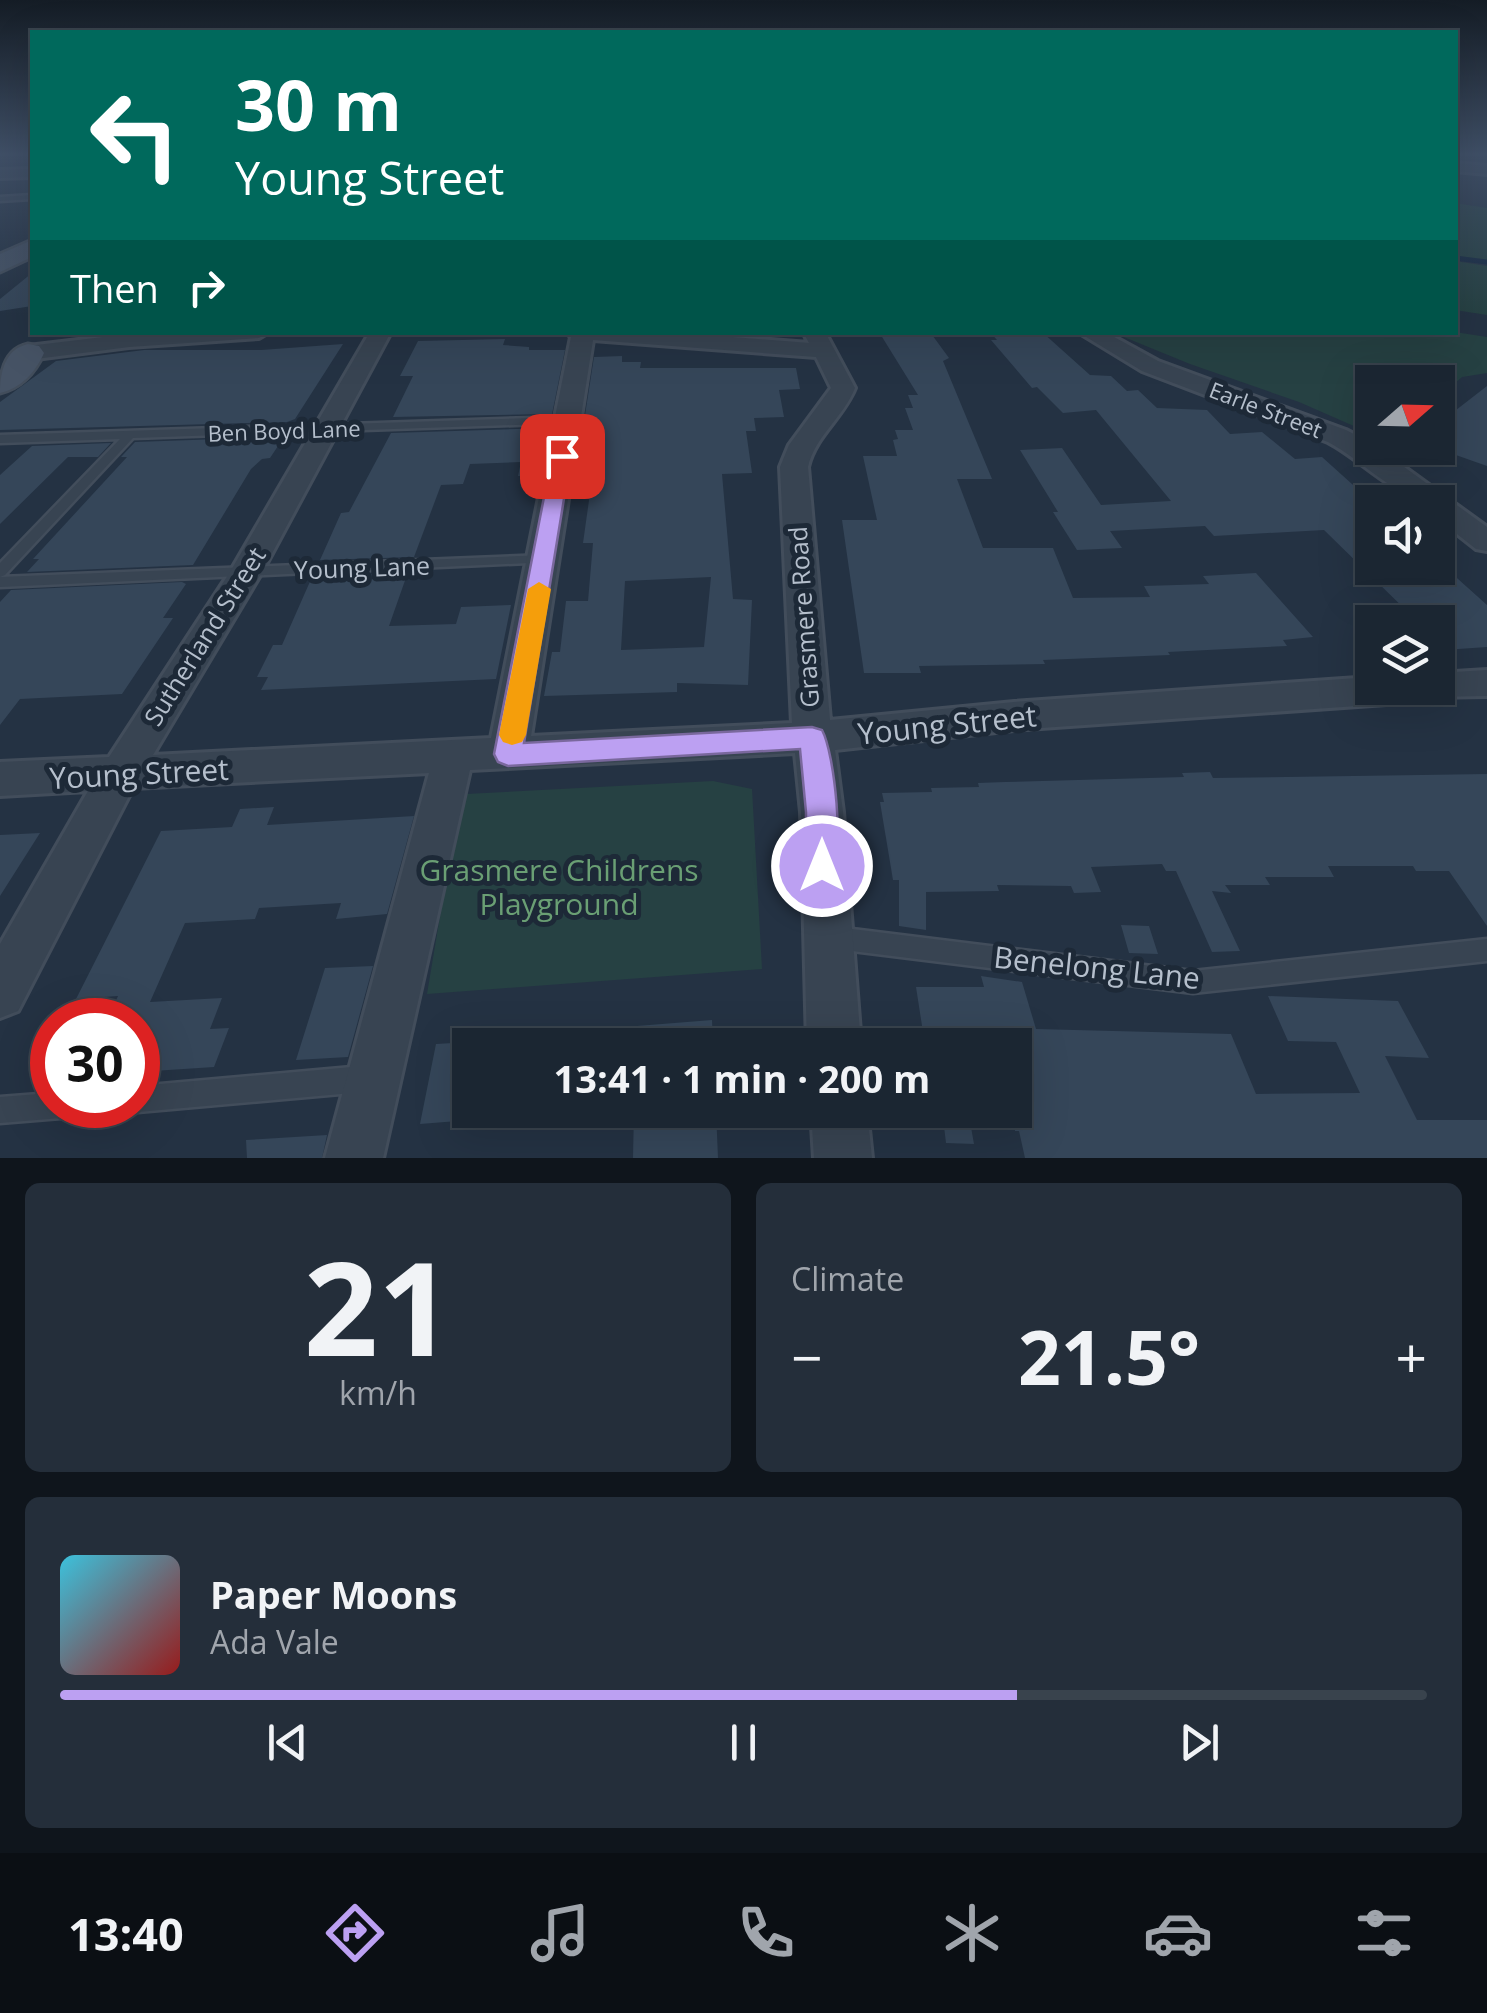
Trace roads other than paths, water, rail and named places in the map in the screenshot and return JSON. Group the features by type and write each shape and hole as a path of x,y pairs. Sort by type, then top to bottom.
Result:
{"main road":[{"path":"0,264 30,248"},
{"path":"0,383 19,351"}],"street":[{"path":"19,351 211,335"},
{"name":"Sutherland Street","path":"0,993 119,774 246,572 379,335"},
{"path":"508,754 545,560 580,335"},
{"path":"634,335 821,342"},
{"name":"Earle Street","path":"1093,335 1150,366 1337,436 1408,485"},
{"name":"Grasmere Road","path":"821,342 844,388 839,404 796,450 794,467 812,738 822,812 833,1028"},
{"name":"Earle Street","path":"1455,518 1487,542"},
{"path":"1455,685 1487,682"},
{"name":"Young Street","path":"0,780 812,738 1014,716 1355,692"},
{"path":"354,1158 453,758"},
{"path":"840,1128 843,1158"}],"lane":[{"name":"Ben Boyd Lane","path":"0,439 567,421"},
{"path":"0,572 128,436"},
{"name":"Young Lane","path":"0,582 545,560"},
{"name":"Benelong Lane","path":"826,937 1193,982 1487,950"},
{"path":"160,1096 372,1078"},
{"path":"0,1110 30,1108"}],"waterway":[{"path":"1458,258 1487,262"}],"park label":[{"name":"Grasmere Childrens Playground","path":"559,886"}]}
